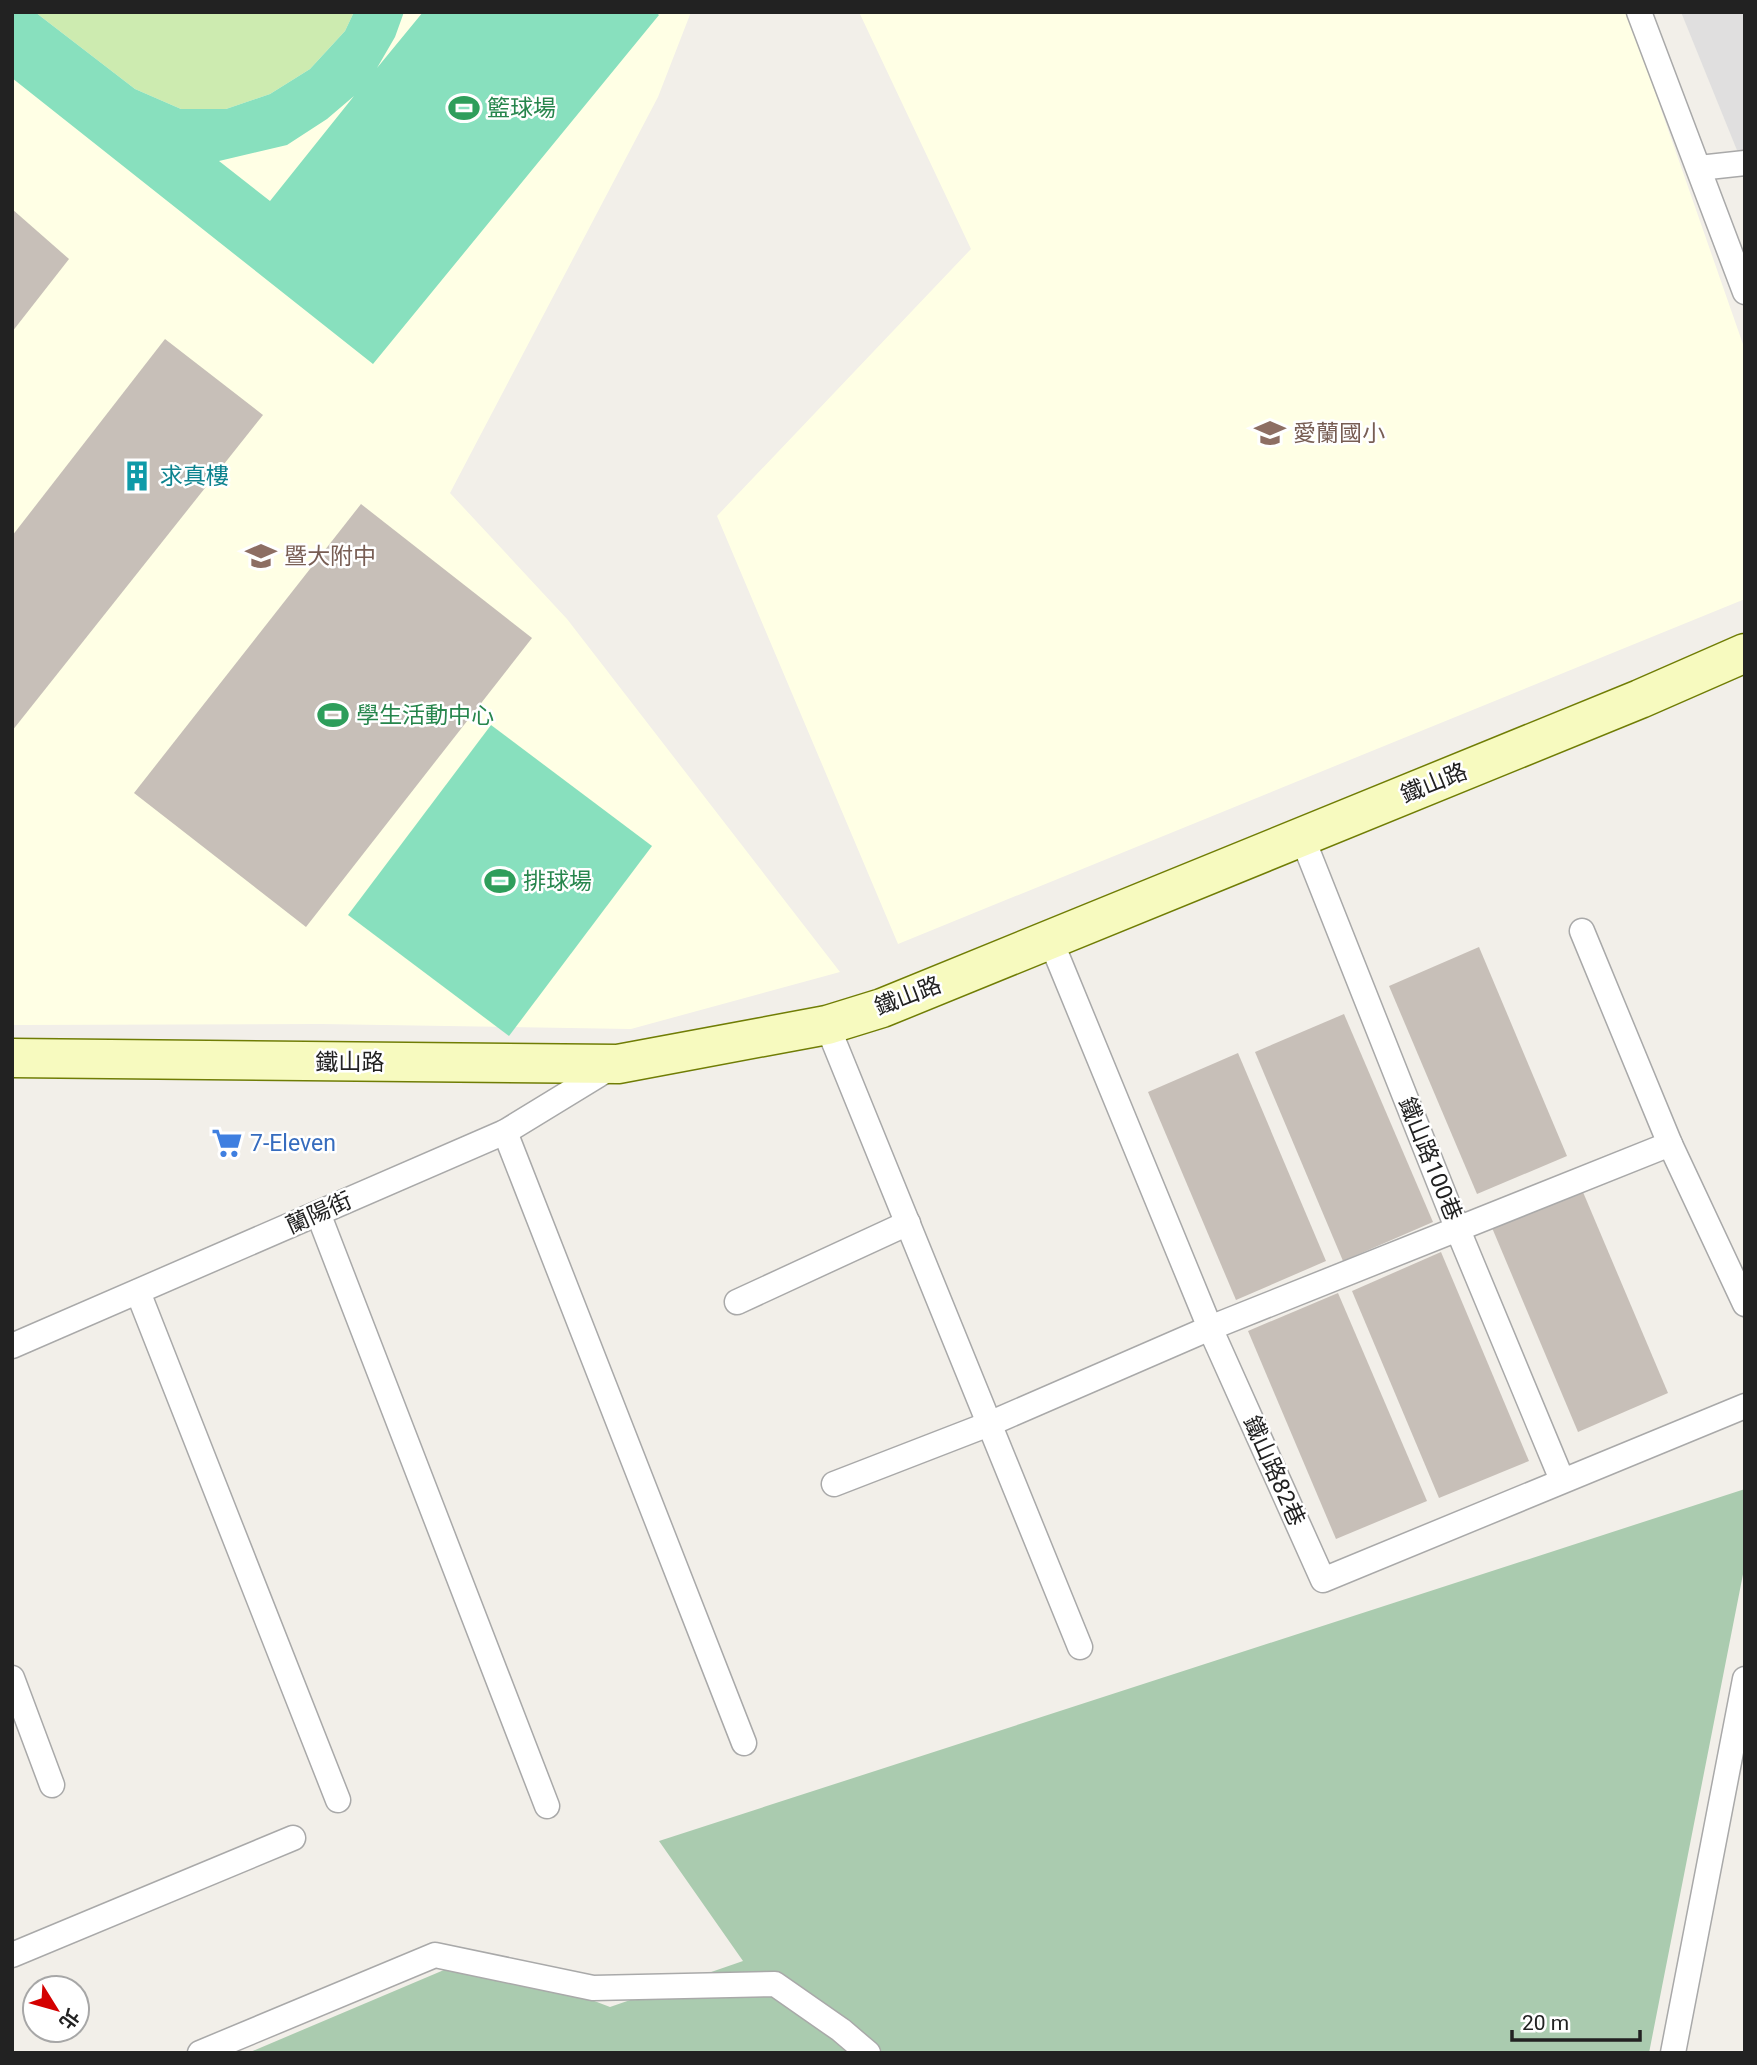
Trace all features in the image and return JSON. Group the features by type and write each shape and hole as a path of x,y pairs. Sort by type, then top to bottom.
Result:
{"street":[{"name":"鐵山路","path":"12,1059 618,1063 827,1025 882,1008 1640,699 1745,653"}],"lane":[{"path":"1639,12 1745,292"},
{"path":"1699,168 1745,163"},
{"name":"鐵山路100巷","path":"1302,837 1458,1230 1562,1480"},
{"path":"1582,931 1670,1144 1745,1304"},
{"name":"鐵山路82巷","path":"1050,939 1210,1328 1323,1580 1745,1406"},
{"path":"827,1025 1080,1647"},
{"name":"蘭陽街","path":"12,1346 505,1132 618,1063"},
{"path":"505,1132 744,1742"},
{"path":"834,1485 989,1424 1210,1328 1670,1144"},
{"path":"318,1213 547,1806"},
{"path":"737,1302 908,1223"},
{"path":"138,1292 338,1800"},
{"path":"12,1678 52,1785"},
{"path":"1673,2053 1745,1679"},
{"path":"12,1955 293,1838"},
{"path":"200,2053 435,1955 593,1988 775,1984 841,2030 868,2053"}],"shaded area":[{"name":"暨大附中","path":"12,12 691,12 658,97 450,493 567,619 840,972 631,1029 321,1024 12,1025"},
{"name":"愛蘭國小","path":"859,12 1627,12 1745,350 1745,599 898,944 717,516 971,249"},
{"path":"1681,12 1745,12 1745,170"},
{"path":"1745,1489 1745,1564 1649,2053 248,2053 477,1956 610,2007 743,1961 659,1841"}],"green space":[{"path":"12,12 35,12 135,89 181,109 226,109 270,94 310,69 345,31 354,12 404,12 395,37 377,68 423,12 656,12 659,15 373,364 12,78","holes":["354,96 270,201 219,161 287,145 327,119"]},
{"path":"35,12 354,12 345,31 310,69 270,94 226,109 181,109 135,89"},
{"name":"排球場","path":"491,725 652,846 509,1036 348,915"}],"building":[{"path":"12,209 69,259 12,332"},
{"name":"求真樓","path":"165,339 263,415 12,731 12,536"},
{"name":"學生活動中心","path":"361,504 532,638 306,927 134,793"},
{"path":"1479,947 1567,1156 1477,1194 1389,986"},
{"path":"1344,1014 1433,1222 1343,1261 1255,1052"},
{"path":"1238,1053 1326,1261 1236,1300 1148,1092"},
{"path":"1580,1185 1668,1393 1578,1432 1490,1223"},
{"path":"1441,1252 1529,1461 1439,1498 1352,1291"},
{"path":"1338,1293 1427,1501 1336,1539 1248,1331"}],"place":[{"name":"籃球場","path":"464,108"},
{"name":"愛蘭國小","path":"1270,433"},
{"name":"求真樓","path":"137,476"},
{"name":"暨大附中","path":"261,556"},
{"name":"學生活動中心","path":"333,715"},
{"name":"排球場","path":"500,881"},
{"name":"7-Eleven","path":"227,1143"}]}
